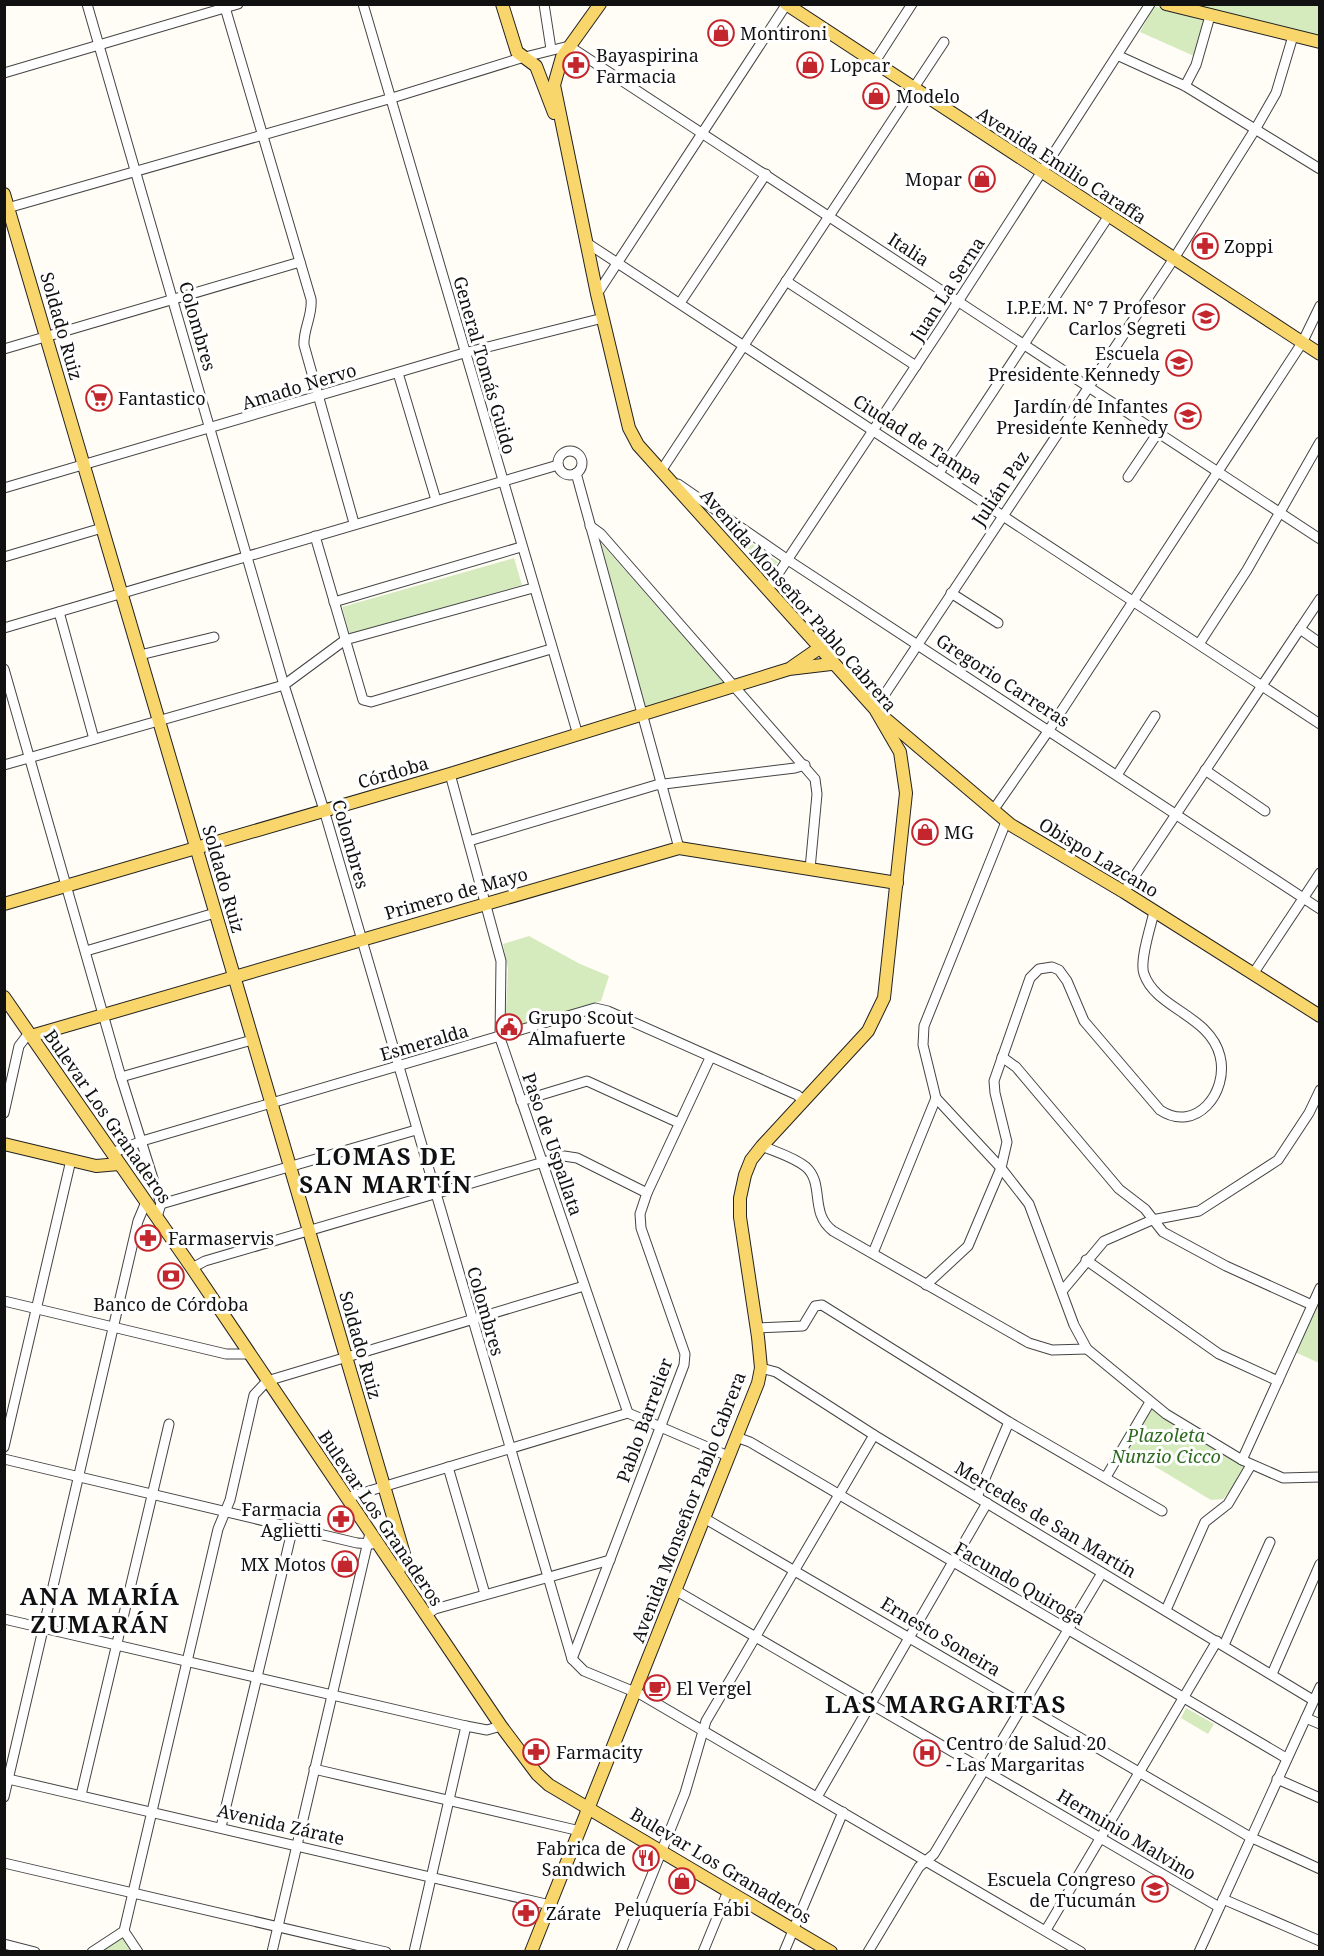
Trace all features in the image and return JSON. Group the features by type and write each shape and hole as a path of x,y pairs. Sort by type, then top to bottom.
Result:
{"main road":[{"path":"502,4 521,58 536,66 546,97 562,130"},
{"name":"Avenida Monseñor Pablo Cabrera","path":"531,1952 753,1396 761,1368 739,1207 748,1166 762,1146 862,1039 880,1012 886,988 906,801 901,757 897,743 874,710 638,445 629,428 597,294 554,85 559,64 569,46 600,4"},
{"path":"1166,4 1320,42"},
{"name":"Avenida Emilio Caraffa","path":"786,5 1320,354"},
{"name":"Soldado Ruiz","path":"4,194 404,1554 403,1563 397,1572"},
{"name":"Córdoba","path":"789,669 818,649"},
{"name":"Córdoba","path":"4,904 450,774 789,669 831,664"},
{"name":"Obispo Lazcano","path":"874,710 921,747 994,809 1006,822 1124,892 1320,1016"},
{"path":"901,757 907,747 921,747"},
{"name":"Primero de Mayo","path":"30,1034 680,848 897,883"},
{"name":"Bulevar Los Granaderos","path":"4,997 192,1268 346,1498 372,1541 397,1572 501,1725 543,1780 831,1952"},
{"path":"4,1144 104,1167 115,1159"}],"street":[{"name":"Colombres","path":"87,4 284,685 324,810 471,1321 572,1659"},
{"path":"4,73 238,4"},
{"name":"General Tomás Guido","path":"363,4 578,735"},
{"path":"544,4 550,49"},
{"path":"874,63 912,4"},
{"name":"Juan La Serna","path":"768,589 1119,56 1150,4"},
{"path":"597,294 786,5"},
{"path":"225,6 311,299 311,318 304,339 317,397 354,523"},
{"path":"1185,86 1200,53 1210,16"},
{"name":"Julián Paz","path":"874,710 1002,514 1173,260 1256,128 1276,93 1293,36"},
{"path":"665,474 744,345 944,42"},
{"path":"7,209 392,98 550,49 569,46"},
{"name":"Italia","path":"569,46 1320,539"},
{"path":"1119,56 1185,86 1320,169"},
{"path":"680,303 766,174"},
{"path":"939,473 1108,217"},
{"name":"Ciudad de Tampa","path":"587,243 1320,724"},
{"path":"4,349 300,262"},
{"path":"786,281 916,366"},
{"path":"994,809 1134,602 1302,343 1320,306"},
{"name":"Amado Nervo","path":"4,488 212,430 464,353 603,318"},
{"path":"398,373 436,500"},
{"path":"1128,477 1159,432"},
{"path":"1199,644 1320,442"},
{"path":"574,452 581,460 581,467 576,473 564,473 558,465 559,458 564,453 574,452"},
{"path":"4,628 354,523 558,465"},
{"path":"576,473 680,848"},
{"name":"Gregorio Carreras","path":"665,474 788,560 1320,909"},
{"path":"590,526 601,534 737,686 815,778 817,794 810,869"},
{"path":"4,557 102,528"},
{"path":"315,536 363,700 371,702 551,649"},
{"path":"334,602 521,547"},
{"path":"4,765 284,685 345,640 533,588"},
{"path":"951,593 998,623"},
{"path":"1124,892 1320,599"},
{"path":"59,612 94,739"},
{"path":"1300,630 1320,642"},
{"path":"140,655 214,637"},
{"path":"4,669 161,1204 157,1217"},
{"path":"1117,775 1155,716"},
{"path":"469,841 663,784 805,765"},
{"path":"1205,770 1265,811"},
{"name":"Paso de Uspallata","path":"450,774 502,968 500,1038 628,1413"},
{"path":"1006,822 924,1026 923,1045 936,1098 1001,1168 1033,1211 1074,1325 1087,1349 1150,1402 1179,1423 1251,1465 1283,1478 1320,1477"},
{"path":"1253,974 1320,873"},
{"path":"927,1285 968,1246 1001,1168 1007,1142 994,1086 1030,978 1039,969 1059,970 1067,981 1084,1021 1155,1105 1168,1114 1181,1118 1196,1114 1207,1106 1220,1079 1221,1064 1218,1049 1200,1024 1157,992 1144,975 1143,963 1154,912"},
{"path":"86,951 215,913"},
{"name":"Esmeralda","path":"115,1159 142,1140 500,1038 595,1008 608,1011 797,1095 804,1101"},
{"path":"4,1113 19,1046 30,1034"},
{"path":"122,1077 252,1040"},
{"path":"1002,1057 1016,1067 1119,1189 1144,1209 1162,1232 1190,1248 1312,1305"},
{"name":"Pablo Barrelier","path":"572,1659 685,1360 640,1228 640,1214 647,1193 710,1058"},
{"path":"520,1101 587,1081 679,1123"},
{"path":"1063,1290 1104,1241 1152,1220 1199,1211 1271,1165 1282,1155 1316,1109 1320,1090"},
{"path":"873,1253 936,1098"},
{"path":"161,1204 416,1130"},
{"path":"762,1146 807,1168 814,1179 818,1209 826,1226 1029,1343 1052,1350 1087,1349"},
{"path":"192,1268 309,1230 570,1156 647,1193"},
{"path":"4,1447 71,1160"},
{"path":"4,1797 138,1221 146,1202"},
{"path":"1086,1260 1227,1359 1278,1381"},
{"path":"92,1952 124,1931 187,1661 225,1511 230,1500 254,1395 267,1381 584,1286"},
{"path":"1242,1460 1320,1288"},
{"path":"4,1301 226,1354 248,1354"},
{"path":"757,1328 800,1327 806,1323 815,1306 822,1305 1009,1422 1162,1511"},
{"name":"Mercedes de San Martín","path":"761,1368 776,1372 874,1435 1313,1700"},
{"path":"1106,1477 1150,1402"},
{"path":"346,1498 628,1413 728,1456"},
{"path":"977,1497 1009,1422"},
{"path":"81,1795 169,1424"},
{"path":"621,1952 685,1793 703,1730 874,1435"},
{"name":"Facundo Quiroga","path":"736,1437 750,1442 838,1496 1286,1758"},
{"path":"4,1459 293,1527 372,1541 332,1694 272,1952"},
{"path":"1166,1610 1205,1522 1228,1504 1251,1465"},
{"path":"447,1467 485,1594"},
{"path":"817,1797 908,1636 987,1503"},
{"name":"Ernesto Soneira","path":"704,1518 795,1569 1250,1837 1320,1869"},
{"path":"221,1827 293,1527"},
{"path":"1046,1930 1184,1698 1220,1643 1270,1542"},
{"path":"426,1615 435,1609 548,1575 610,1560"},
{"path":"1272,1674 1320,1564"},
{"path":"868,1952 919,1867 927,1861 986,1770 1102,1573"},
{"name":"Herminio Malvino","path":"675,1590 1101,1838 1221,1903 1320,1941"},
{"path":"4,1619 466,1726 487,1730 501,1725"},
{"path":"572,1659 584,1671 635,1692 703,1730 1081,1952"},
{"path":"1199,1952 1320,1687"},
{"path":"1306,1718 1320,1724"},
{"path":"414,1952 466,1726"},
{"path":"314,1769 580,1831"},
{"name":"Avenida Zárate","path":"7,1778 550,1905"},
{"path":"1277,1779 1320,1798"},
{"path":"784,1952 843,1812"},
{"path":"4,1863 386,1952"},
{"path":"703,1952 728,1891"},
{"path":"124,1931 138,1952"},
{"path":"4,1944 35,1952"}],"green space":[{"path":"1166,5 1319,5 1319,42"},
{"path":"1154,6 1204,21 1194,56 1140,32"},
{"path":"716,519 778,562 768,574"},
{"path":"601,543 725,684 646,709"},
{"path":"514,558 522,585 350,635 342,607"},
{"path":"529,936 580,964 609,976 601,1001 505,1032 508,969 503,944"},
{"path":"1319,1297 1319,1363 1295,1352"},
{"name":"Plazoleta Nunzio Cicco","path":"1150,1406 1245,1467 1223,1499 1211,1500 1124,1448"},
{"path":"1186,1708 1214,1724 1208,1734 1181,1718"},
{"path":"122,1936 132,1951 98,1952"}],"place":[{"name":"Montironi","path":"721,33"},
{"name":"Bayaspirina Farmacia","path":"576,65"},
{"name":"Lopcar","path":"810,65"},
{"name":"Modelo","path":"876,96"},
{"name":"Mopar","path":"982,179"},
{"name":"Zoppi","path":"1205,246"},
{"name":"I.P.E.M. N° 7 Profesor Carlos Segreti","path":"1206,317"},
{"name":"Escuela Presidente Kennedy","path":"1179,363"},
{"name":"Fantastico","path":"99,398"},
{"name":"Jardín de Infantes Presidente Kennedy","path":"1188,416"},
{"name":"MG","path":"925,832"},
{"name":"Grupo Scout Almafuerte","path":"509,1027"},
{"name":"Farmaservis","path":"148,1238"},
{"name":"Banco de Córdoba","path":"171,1276"},
{"name":"Farmacia Aglietti","path":"341,1519"},
{"name":"MX Motos","path":"345,1564"},
{"name":"El Vergel","path":"657,1688"},
{"name":"Farmacity","path":"536,1752"},
{"name":"Centro de Salud 20 - Las Margaritas","path":"927,1753"},
{"name":"Fabrica de Sandwich","path":"646,1858"},
{"name":"Peluquería Fabi","path":"682,1881"},
{"name":"Escuela Congreso de Tucumán","path":"1155,1889"},
{"name":"Zárate","path":"526,1913"}],"district":[{"name":"LOMAS DE SAN MARTÍN","path":"386,1169"},
{"name":"ANA MARÍA ZUMARÁN","path":"100,1609"},
{"name":"LAS MARGARITAS","path":"946,1703"}]}
